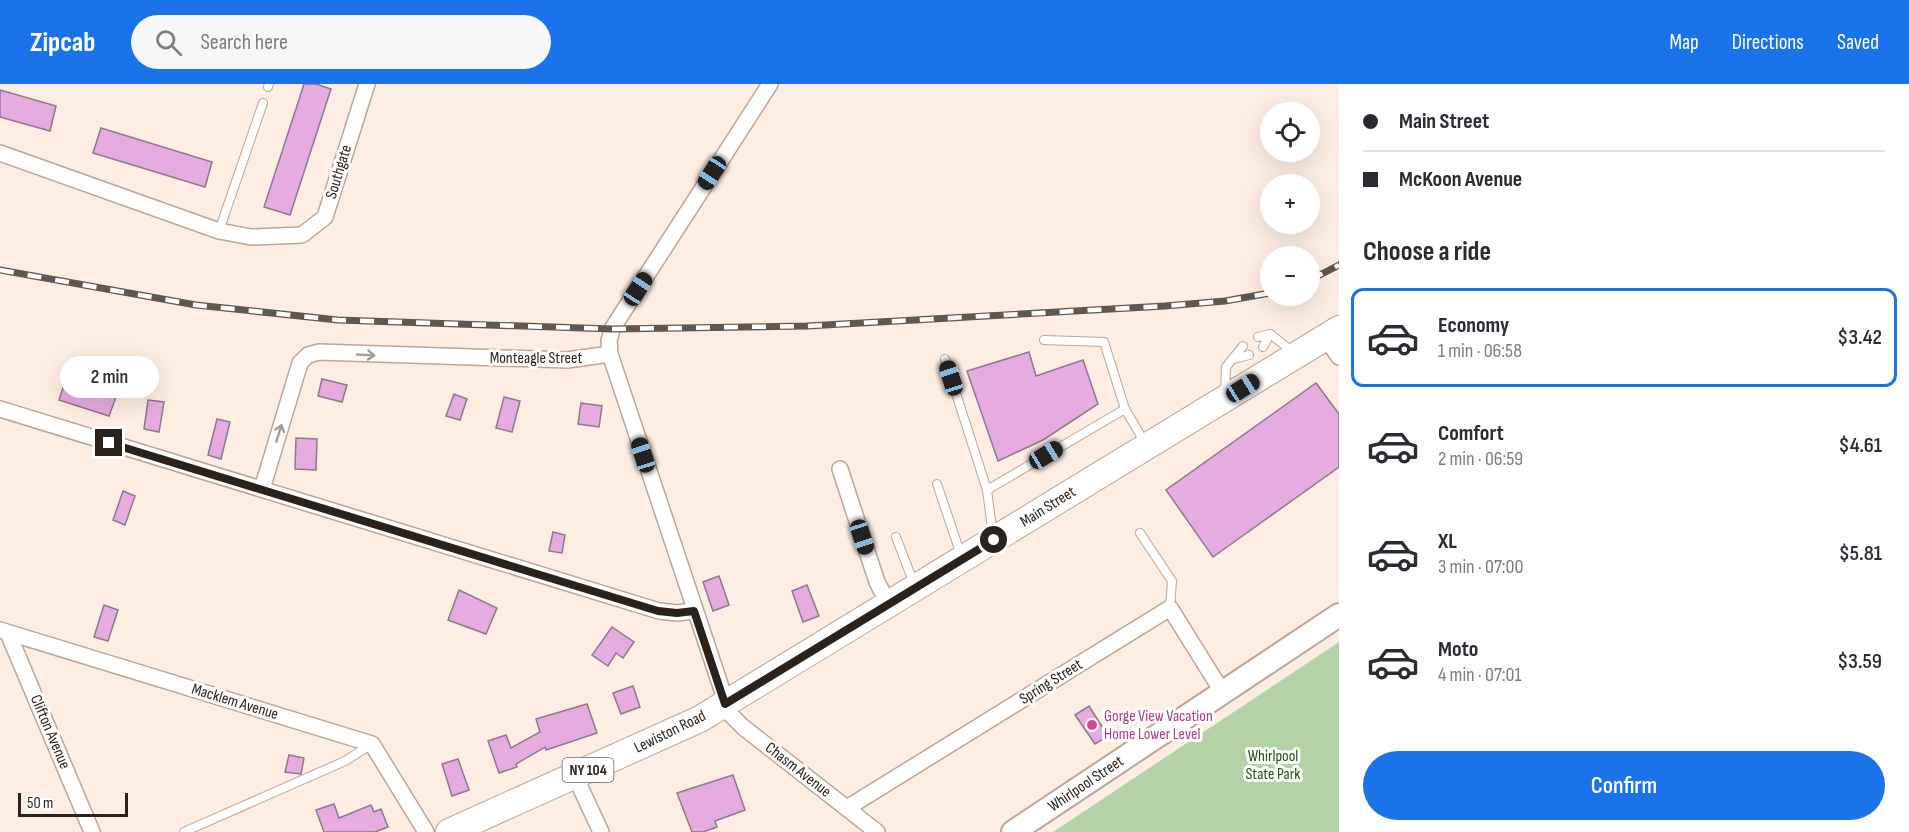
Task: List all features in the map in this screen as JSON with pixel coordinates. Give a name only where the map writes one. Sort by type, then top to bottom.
[{"type":"main road","name":"Main Street","points":[[725,704],[1296,355],[1334,341]]},
{"type":"main road","name":"Lewiston Road","points":[[449,832],[677,730],[725,704]]},
{"type":"street","name":"Southgate","points":[[0,153],[219,231],[250,237],[302,235],[326,217],[367,84]]},
{"type":"street","points":[[725,704],[610,354],[609,341],[612,329],[770,84]]},
{"type":"street","name":"Monteagle Street","points":[[261,489],[300,363],[308,355],[319,352],[567,360],[610,354]]},
{"type":"street","points":[[0,409],[658,611],[677,613],[694,611]]},
{"type":"street","points":[[840,469],[877,582],[889,605]]},
{"type":"street","points":[[1170,608],[1223,693]]},
{"type":"street","name":"Spring Street","points":[[847,808],[1170,608]]},
{"type":"street","name":"Whirlpool Street","points":[[1013,832],[1339,615]]},
{"type":"street","name":"Macklem Avenue","points":[[4,631],[372,744]]},
{"type":"street","name":"Clifton Avenue","points":[[4,631],[92,832]]},
{"type":"street","name":"Chasm Avenue","points":[[725,704],[735,721],[877,832]]},
{"type":"street","points":[[372,744],[426,832]]},
{"type":"street","points":[[575,776],[601,832]]},
{"type":"lane","points":[[219,231],[263,103]]},
{"type":"lane","points":[[1258,338],[1270,334]]},
{"type":"lane","points":[[1263,347],[1270,334]]},
{"type":"lane","points":[[1270,334],[1296,355]]},
{"type":"lane","points":[[1044,340],[1104,342],[1125,409],[1148,446]]},
{"type":"lane","points":[[1225,399],[1224,374],[1232,359],[1243,346]]},
{"type":"lane","points":[[1232,359],[1249,355]]},
{"type":"lane","points":[[945,359],[987,490],[994,540]]},
{"type":"lane","points":[[987,490],[1125,409]]},
{"type":"lane","points":[[937,484],[963,559]]},
{"type":"lane","points":[[1140,533],[1172,581],[1170,608]]},
{"type":"lane","points":[[896,537],[915,588]]},
{"type":"lane","points":[[184,832],[345,761],[372,744]]},
{"type":"green space","name":"Whirlpool State Park","points":[[1339,642],[1339,832],[1053,832]]},
{"type":"building","points":[[304,84],[316,84],[331,89],[290,215],[264,207]]},
{"type":"building","points":[[0,90],[56,106],[50,131],[0,117]]},
{"type":"building","points":[[101,128],[212,162],[205,187],[93,153]]},
{"type":"building","points":[[1029,352],[1036,376],[1083,360],[1098,404],[1043,440],[998,461],[967,371]]},
{"type":"building","points":[[69,369],[89,376],[90,372],[105,377],[103,382],[119,389],[109,416],[59,400]]},
{"type":"building","points":[[322,379],[347,385],[342,402],[318,396]]},
{"type":"building","points":[[1316,383],[1339,414],[1339,467],[1213,557],[1166,490]]},
{"type":"building","points":[[454,394],[467,399],[460,420],[446,416]]},
{"type":"building","points":[[504,397],[520,401],[512,432],[496,428]]},
{"type":"building","points":[[148,400],[164,402],[159,432],[144,429]]},
{"type":"building","points":[[581,403],[602,406],[599,427],[578,424]]},
{"type":"building","points":[[217,419],[230,422],[221,459],[208,455]]},
{"type":"building","points":[[296,438],[317,439],[316,470],[295,469]]},
{"type":"building","points":[[123,491],[135,496],[125,525],[113,520]]},
{"type":"building","points":[[553,532],[565,535],[562,553],[549,551]]},
{"type":"building","points":[[719,576],[729,605],[713,611],[703,582]]},
{"type":"building","points":[[807,585],[819,616],[803,622],[792,591]]},
{"type":"building","points":[[459,590],[497,608],[486,634],[448,620]]},
{"type":"building","points":[[104,605],[118,610],[108,641],[94,637]]},
{"type":"building","points":[[612,627],[634,642],[623,658],[616,653],[608,666],[592,655]]},
{"type":"building","points":[[633,686],[640,707],[621,714],[613,693]]},
{"type":"building","points":[[587,704],[597,733],[546,750],[545,747],[516,764],[517,767],[499,773],[488,741],[506,735],[511,748],[540,732],[536,719]]},
{"type":"building","name":"Gorge View Vacation Home Lower Level","points":[[1089,706],[1108,736],[1095,744],[1075,715]]},
{"type":"building","points":[[289,755],[304,758],[301,774],[285,772]]},
{"type":"building","points":[[458,759],[469,790],[452,796],[442,764]]},
{"type":"building","points":[[733,775],[745,810],[715,821],[717,827],[703,832],[692,832],[677,793]]},
{"type":"building","points":[[334,804],[339,818],[371,805],[374,812],[381,809],[388,827],[375,832],[324,832],[316,810]]},
{"type":"railway","points":[[1320,275],[1339,265]]},
{"type":"railway","points":[[0,270],[196,305],[338,320],[612,329],[807,326],[1165,306],[1225,301],[1260,295]]},
{"type":"place","name":"Gorge View Vacation Home Lower Level","points":[[1092,725]]},
{"type":"route","points":[[109,443],[658,611],[685,613],[694,611],[725,704],[994,540]]}]
